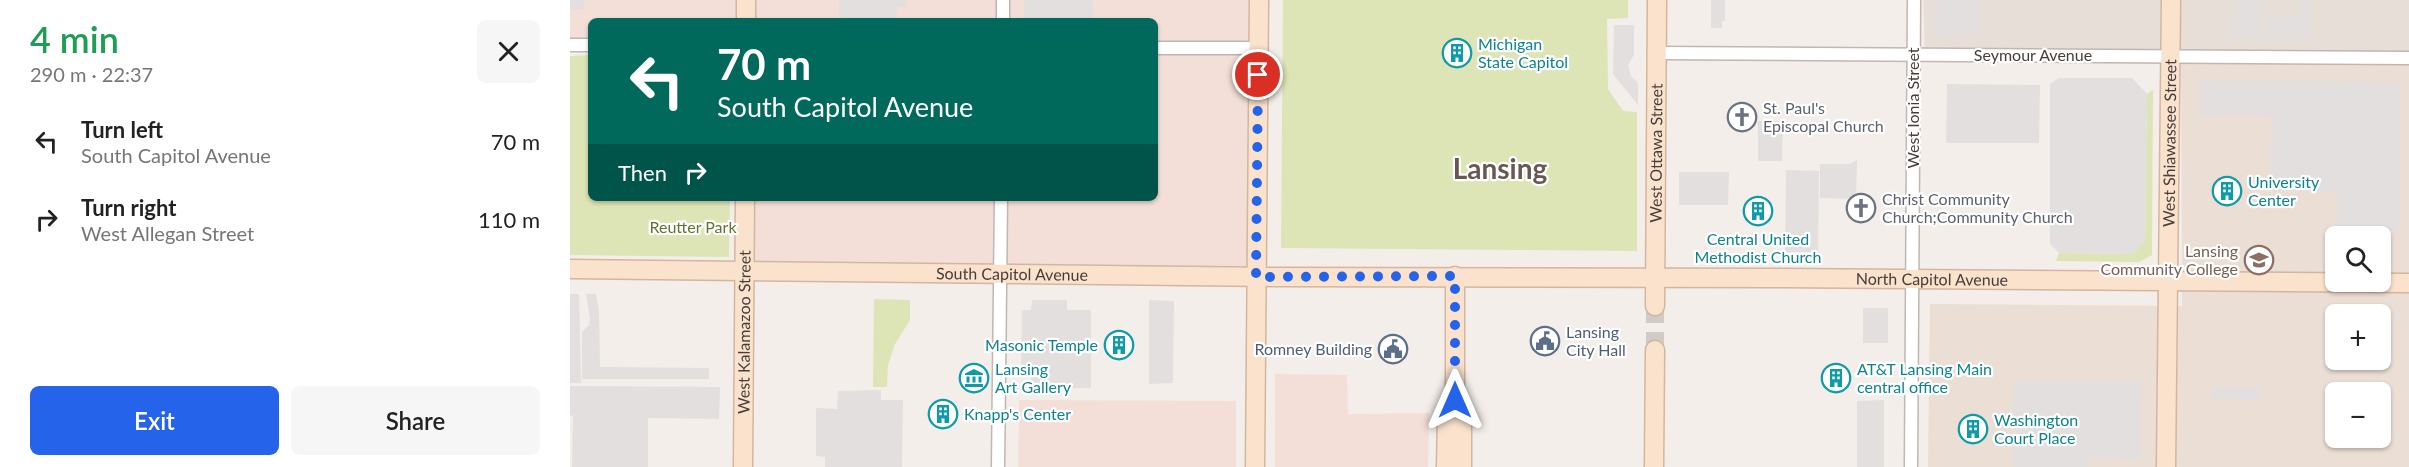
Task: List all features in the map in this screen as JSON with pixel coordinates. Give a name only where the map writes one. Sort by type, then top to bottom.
[{"type":"street","points":[[746,0],[746,18]]},
{"type":"street","points":[[1003,0],[1003,18]]},
{"type":"street","points":[[1255,467],[1259,0]]},
{"type":"street","name":"West Ottawa Street","points":[[1655,306],[1657,0]]},
{"type":"street","name":"West Ionia Street","points":[[1911,467],[1914,0]]},
{"type":"street","name":"West Shiawassee Street","points":[[2166,467],[2171,0]]},
{"type":"street","points":[[570,45],[588,45]]},
{"type":"street","points":[[1158,48],[1258,48]]},
{"type":"street","name":"Seymour Avenue","points":[[1657,53],[2409,58]]},
{"type":"street","name":"West Kalamazoo Street","points":[[743,467],[745,201]]},
{"type":"street","points":[[998,467],[1001,201]]},
{"type":"street","name":"South Capitol Avenue","points":[[570,269],[1256,277],[1455,276]]},
{"type":"street","points":[[1455,276],[1455,400],[1462,418],[1462,467]]},
{"type":"street","name":"North Capitol Avenue","points":[[1455,276],[2409,283]]},
{"type":"street","points":[[1654,467],[1655,350]]},
{"type":"street","points":[[1446,467],[1447,416],[1455,400]]},
{"type":"shaded area","points":[[570,0],[1258,0],[1256,277],[744,270],[745,201],[1158,201],[1158,18],[588,18],[588,45],[570,45]]},
{"type":"shaded area","points":[[570,0],[584,0],[584,10],[570,10]]},
{"type":"shaded area","points":[[839,0],[906,0],[906,7],[897,7],[896,18],[839,18]]},
{"type":"shaded area","points":[[1024,0],[1093,0],[1093,18],[1024,18]]},
{"type":"shaded area","points":[[1711,0],[1725,0],[1725,21],[1722,21],[1722,28],[1711,28]]},
{"type":"shaded area","points":[[1923,0],[2409,0],[2409,58],[1925,59]]},
{"type":"shaded area","points":[[1935,0],[1981,0],[1980,34],[1934,35]]},
{"type":"shaded area","points":[[2235,0],[2262,0],[2261,37],[2230,37],[2231,22],[2236,21]]},
{"type":"shaded area","points":[[2300,0],[2310,0],[2310,38],[2269,38],[2268,16],[2300,15]]},
{"type":"shaded area","points":[[1614,25],[1634,25],[1634,55],[1628,65],[1631,76],[1638,83],[1638,105],[1613,74]]},
{"type":"shaded area","name":"Lansing Community College","points":[[2181,59],[2409,64],[2409,467],[1928,467],[1930,304],[2182,306]]},
{"type":"shaded area","points":[[2059,78],[2132,78],[2147,94],[2145,241],[2133,254],[2059,253],[2050,244],[2050,84]]},
{"type":"shaded area","points":[[2201,80],[2401,82],[2399,233],[2391,233],[2391,226],[2335,226],[2335,192],[2270,191],[2271,116],[2201,116]]},
{"type":"shaded area","points":[[1947,84],[2040,85],[2039,143],[1946,143]]},
{"type":"shaded area","points":[[1758,121],[1783,121],[1782,161],[1758,161]]},
{"type":"shaded area","points":[[1857,160],[1856,199],[1820,198],[1820,164],[1850,164]]},
{"type":"shaded area","points":[[1786,170],[1819,171],[1818,252],[1785,252]]},
{"type":"shaded area","points":[[1679,172],[1729,172],[1728,205],[1679,205]]},
{"type":"shaded area","points":[[570,294],[579,294],[581,383],[570,383]]},
{"type":"shaded area","points":[[586,294],[596,294],[599,311],[600,367],[709,368],[709,379],[582,379],[582,332],[589,325],[590,318]]},
{"type":"shaded area","points":[[1032,300],[1067,300],[1067,310],[1091,310],[1091,388],[1031,388],[1031,376],[1021,375],[1022,310],[1031,310]]},
{"type":"shaded area","points":[[1149,300],[1174,301],[1173,383],[1149,384]]},
{"type":"shaded area","points":[[1863,308],[1888,308],[1888,343],[1863,343]]},
{"type":"shaded area","points":[[1275,374],[1347,375],[1348,414],[1429,413],[1428,467],[1275,467]]},
{"type":"shaded area","points":[[2013,382],[2142,382],[2141,459],[2090,457],[2089,467],[2013,467]]},
{"type":"shaded area","points":[[570,386],[720,387],[719,419],[648,418],[648,467],[572,467],[573,416],[570,415]]},
{"type":"shaded area","points":[[2213,387],[2259,388],[2259,401],[2212,400]]},
{"type":"shaded area","points":[[881,390],[881,400],[903,400],[902,467],[825,467],[825,457],[816,456],[816,408],[837,409],[838,391]]},
{"type":"shaded area","points":[[1019,400],[1236,401],[1236,467],[1018,467]]},
{"type":"shaded area","points":[[1884,400],[1884,467],[1857,467],[1857,401]]},
{"type":"green space","points":[[1283,0],[1628,0],[1628,18],[1607,19],[1608,89],[1623,111],[1637,112],[1637,251],[1281,248]]},
{"type":"green space","name":"Reutter Park","points":[[588,55],[588,201],[730,201],[729,257],[570,255],[570,56]]},
{"type":"green space","points":[[2153,90],[2152,255],[2139,262],[2056,261],[2059,253],[2133,254],[2145,241],[2147,94]]},
{"type":"green space","points":[[874,299],[910,300],[910,320],[895,344],[888,365],[887,387],[873,387]]},
{"type":"tunnel","points":[[1655,306],[1655,350]]},
{"type":"place","name":"Michigan State Capitol","points":[[1457,53]]},
{"type":"place","name":"St. Paul's Episcopal Church","points":[[1742,117]]},
{"type":"place","name":"University Center","points":[[2227,191]]},
{"type":"place","name":"Christ Community Church;Community Church","points":[[1861,208]]},
{"type":"place","name":"Central United Methodist Church","points":[[1758,211]]},
{"type":"place","name":"Lansing Community College","points":[[2259,260]]},
{"type":"place","name":"Lansing City Hall","points":[[1545,341]]},
{"type":"place","name":"Masonic Temple","points":[[1119,345]]},
{"type":"place","name":"Romney Building","points":[[1393,349]]},
{"type":"place","name":"Lansing Art Gallery","points":[[974,378]]},
{"type":"place","name":"AT&T Lansing Main central office","points":[[1836,378]]},
{"type":"place","name":"Knapp's Center","points":[[943,414]]},
{"type":"place","name":"Washington Court Place","points":[[1973,429]]},
{"type":"district","name":"Lansing","points":[[1500,169]]},
{"type":"route","points":[[1258,75],[1256,277],[1455,276],[1455,400]]}]
